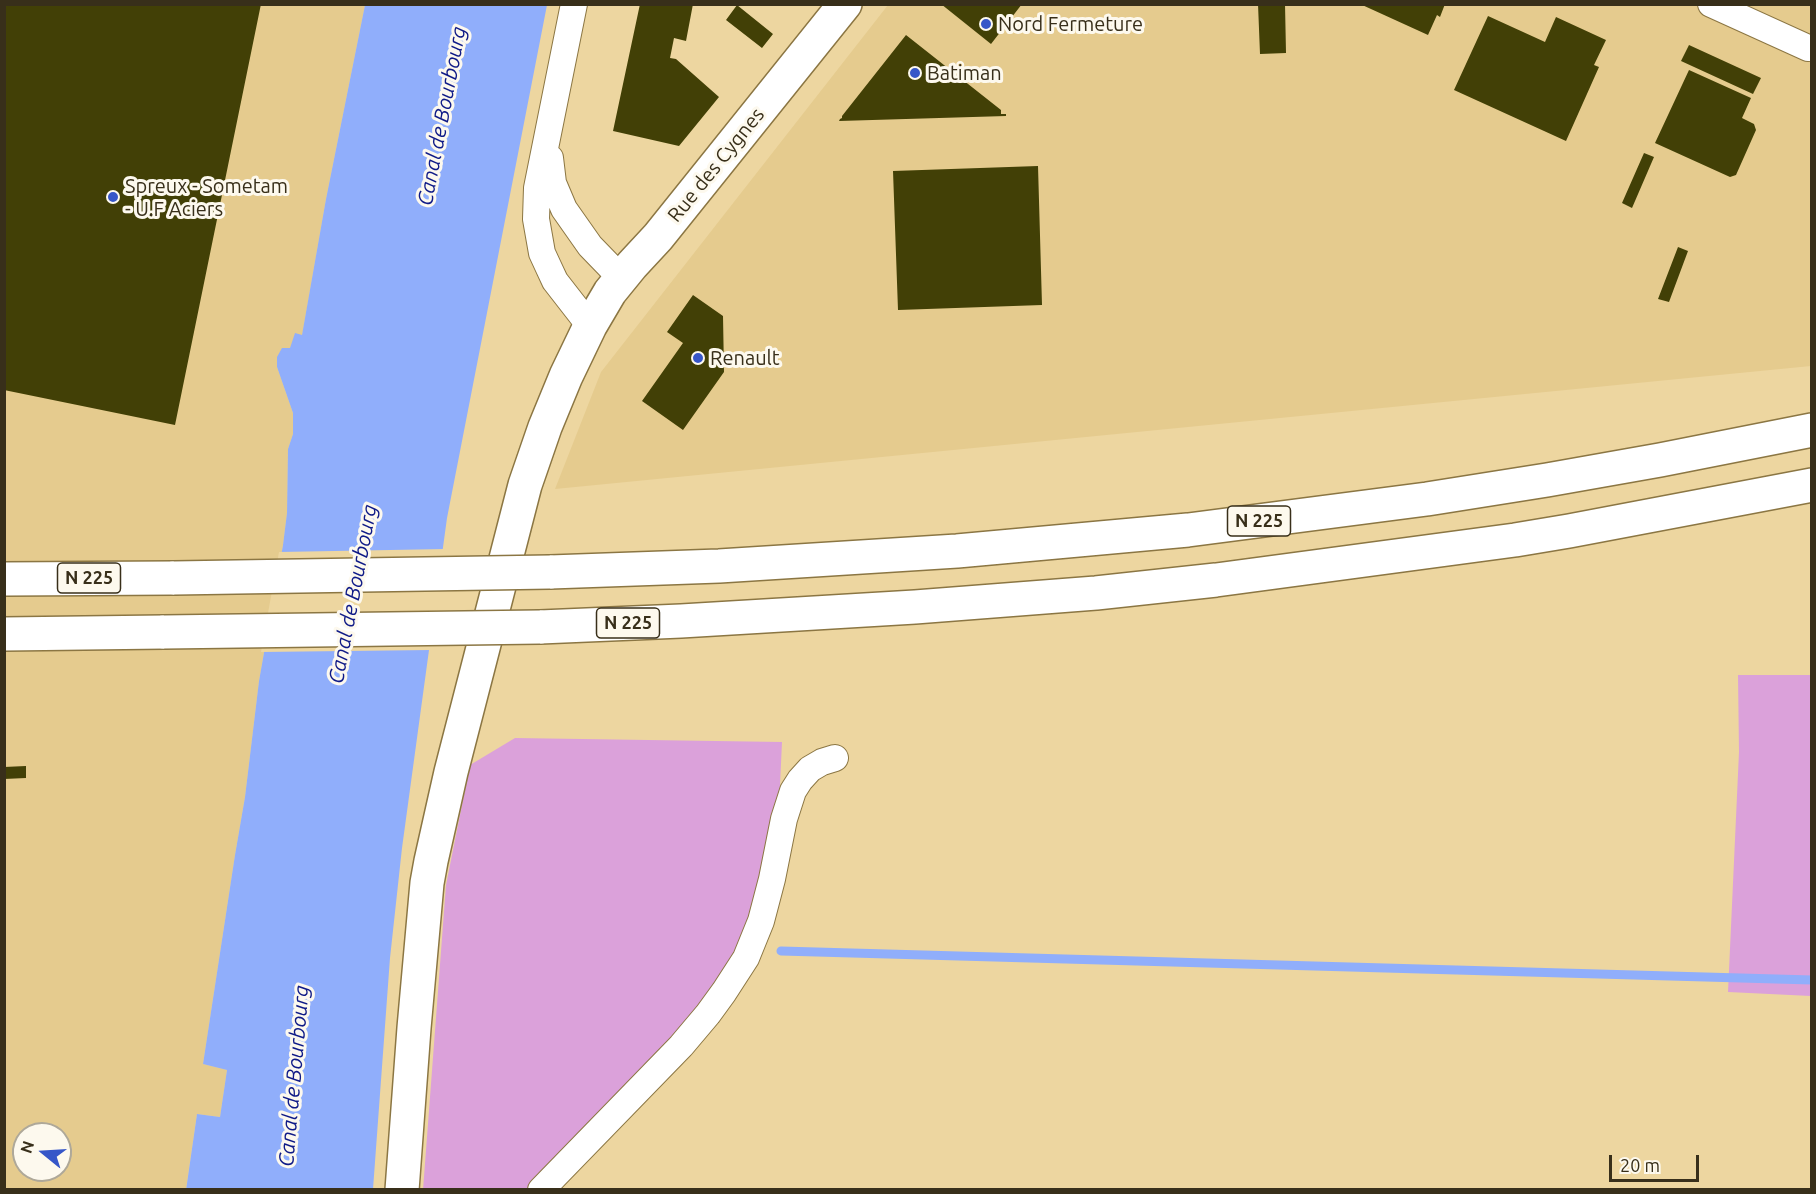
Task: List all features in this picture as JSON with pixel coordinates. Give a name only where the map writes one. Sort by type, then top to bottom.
[{"type":"main road","name":"Rue des Cygnes","points":[[402,1190],[427,884],[435,838],[525,485],[555,403],[590,326],[610,292],[658,237],[845,4]]},
{"type":"main road","name":"N 225","points":[[4,579],[549,573],[957,551],[1188,530],[1427,499],[1546,480],[1812,430]]},
{"type":"main road","name":"N 225","points":[[4,634],[540,627],[693,621],[1060,596],[1216,580],[1515,540],[1812,485]]},
{"type":"street","points":[[574,4],[537,188],[536,219],[542,253],[555,281],[590,326]]},
{"type":"street","points":[[1711,4],[1808,48]]},
{"type":"street","points":[[549,133],[550,169],[557,197],[579,232],[621,278]]},
{"type":"street","points":[[541,1190],[681,1046],[724,992],[746,958],[761,921],[784,819],[793,791],[810,769],[835,758]]},
{"type":"shaded area","points":[[5,5],[365,5],[326,199],[302,336],[290,348],[277,367],[293,413],[293,434],[288,449],[287,513],[259,681],[245,797],[203,1064],[227,1070],[220,1117],[197,1114],[186,1189],[5,1190]]},
{"type":"shaded area","points":[[888,5],[1811,5],[1811,366],[555,489],[601,372]]},
{"type":"shaded area","points":[[1738,675],[1811,675],[1811,996],[1728,992],[1739,752]]},
{"type":"shaded area","points":[[515,738],[782,742],[779,807],[765,875],[727,982],[532,1189],[423,1190],[446,885],[470,765]]},
{"type":"water","name":"Canal de Bourbourg","points":[[365,5],[547,5],[447,518],[402,848],[390,958],[373,1189],[186,1190],[197,1114],[220,1117],[227,1070],[203,1064],[245,797],[259,681],[287,513],[288,449],[293,434],[293,413],[277,367],[277,357],[282,348],[290,348],[295,333],[302,335],[326,199]]},
{"type":"pier","points":[[446,549],[431,650],[261,652],[279,552]]},
{"type":"building","name":"Spreux - Sometam - U.F Aciers","points":[[4,4],[261,4],[175,425],[4,390]]},
{"type":"building","points":[[640,4],[693,4],[686,41],[674,38],[670,58],[676,59],[719,97],[679,146],[613,131]]},
{"type":"building","name":"Nord Fermeture","points":[[941,4],[1022,4],[991,44]]},
{"type":"building","points":[[1258,4],[1285,4],[1286,53],[1260,54]]},
{"type":"building","points":[[1360,4],[1445,4],[1440,17],[1437,15],[1428,35]]},
{"type":"building","points":[[737,5],[773,34],[762,48],[726,20]]},
{"type":"building","points":[[1488,16],[1545,42],[1556,17],[1606,40],[1594,65],[1599,67],[1566,141],[1454,90]]},
{"type":"building","name":"Batiman","points":[[906,35],[1001,110],[1001,114],[1006,114],[1006,116],[839,121]]},
{"type":"building","points":[[1689,45],[1761,78],[1753,94],[1681,61]]},
{"type":"building","points":[[1689,70],[1751,98],[1742,118],[1754,124],[1756,130],[1736,175],[1730,177],[1655,143]]},
{"type":"building","points":[[1644,153],[1654,157],[1632,208],[1622,203]]},
{"type":"building","points":[[1038,166],[1042,305],[898,310],[893,171]]},
{"type":"building","points":[[1678,247],[1688,251],[1669,302],[1658,299]]},
{"type":"building","name":"Renault","points":[[693,295],[723,316],[724,372],[683,430],[642,401],[683,343],[667,332]]},
{"type":"building","points":[[26,766],[26,778],[4,779],[4,767]]},
{"type":"waterway","points":[[781,951],[1812,980]]},
{"type":"place","name":"Nord Fermeture","points":[[986,24]]},
{"type":"place","name":"Batiman","points":[[915,73]]},
{"type":"place","name":"Spreux - Sometam - U.F Aciers","points":[[113,197]]},
{"type":"place","name":"Renault","points":[[698,358]]}]
